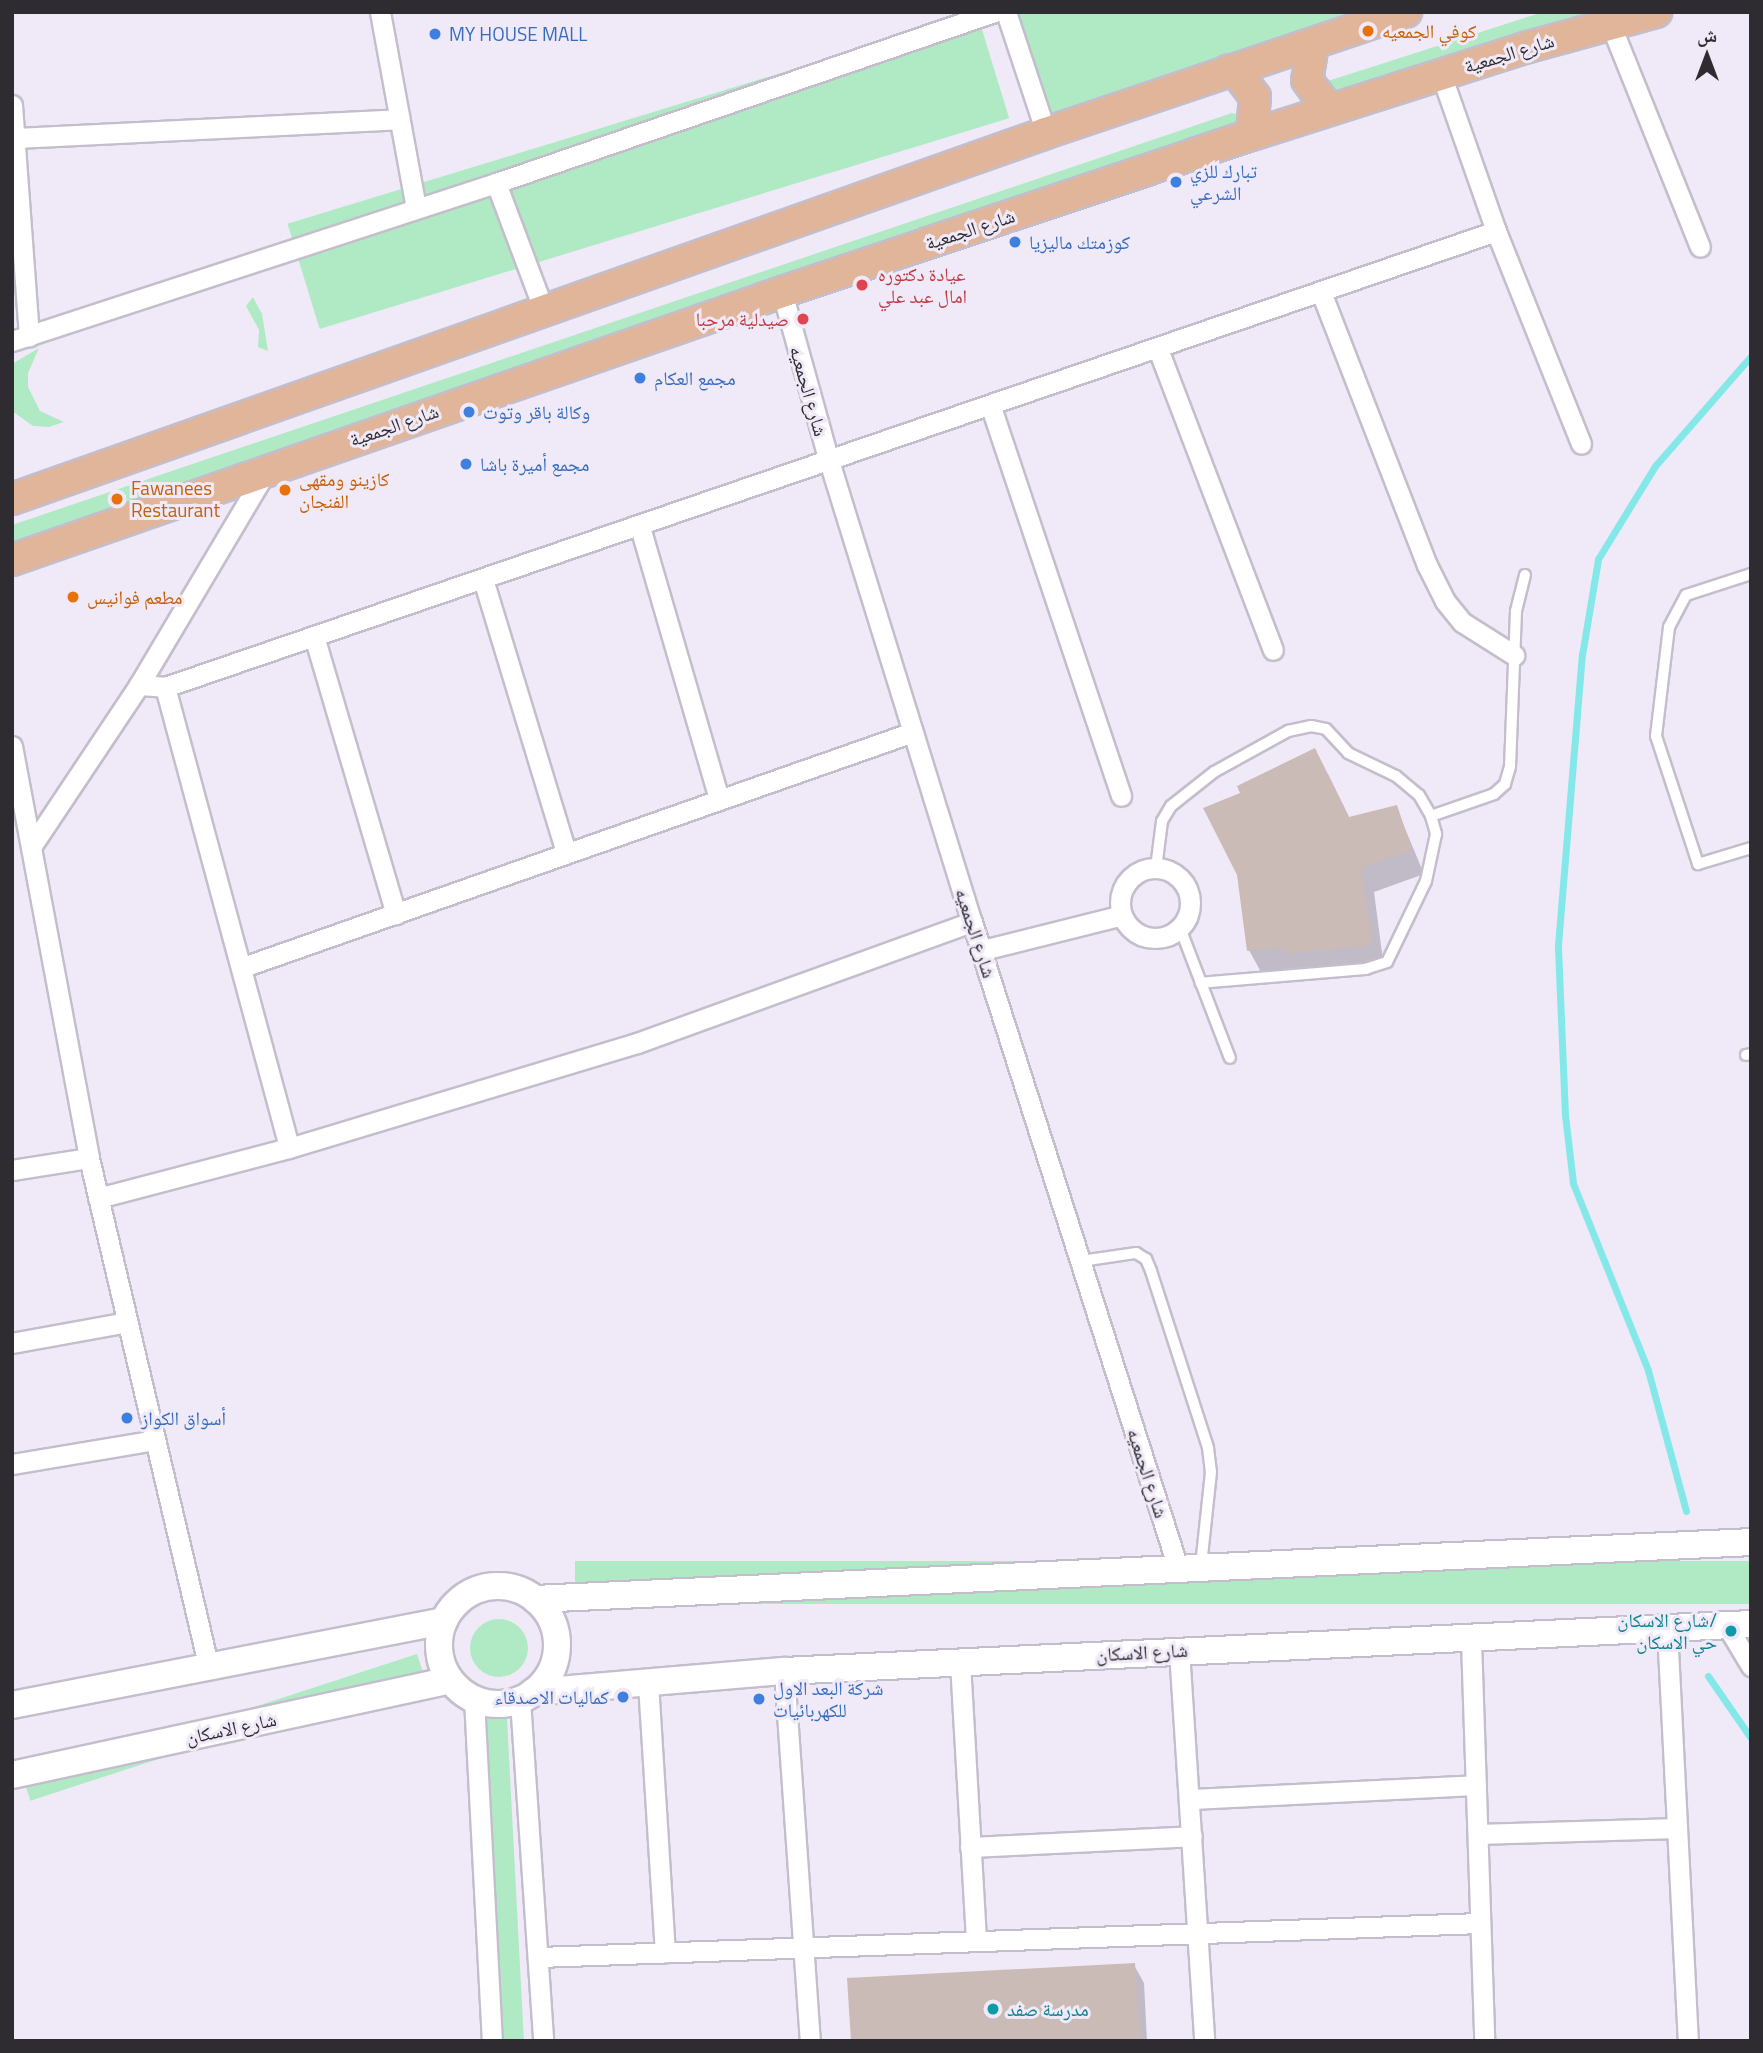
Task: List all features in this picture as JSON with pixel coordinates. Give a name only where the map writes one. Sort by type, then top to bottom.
[{"type":"main road","points":[[12,499],[1229,70],[1406,12]]},
{"type":"main road","name":"شارع الجمعية","points":[[12,560],[267,469],[782,292],[1252,135],[1441,74],[1610,23],[1656,12]]},
{"type":"main road","points":[[1313,44],[1305,67],[1307,80],[1329,110]]},
{"type":"main road","points":[[1229,70],[1255,97],[1252,135]]},
{"type":"main road","points":[[535,1599],[1190,1571],[1751,1542]]},
{"type":"main road","points":[[491,1587],[522,1591],[535,1599],[553,1623],[557,1654],[544,1682],[526,1696],[489,1703],[474,1699],[450,1680],[439,1652],[444,1622],[463,1598],[491,1587]]},
{"type":"main road","points":[[12,1705],[208,1664],[444,1622]]},
{"type":"main road","name":"شارع الاسكان","points":[[526,1696],[784,1671],[1739,1625]]},
{"type":"main road","name":"شارع الاسكان","points":[[12,1775],[450,1680]]},
{"type":"street","points":[[380,12],[416,208]]},
{"type":"street","points":[[12,105],[20,339],[496,183],[994,12]]},
{"type":"street","points":[[1006,12],[1046,134]]},
{"type":"street","points":[[1610,23],[1700,247]]},
{"type":"street","points":[[1441,74],[1496,231],[1581,444]]},
{"type":"street","points":[[15,138],[400,119]]},
{"type":"street","points":[[496,183],[544,311]]},
{"type":"street","points":[[139,685],[165,687],[991,407],[1496,231]]},
{"type":"street","name":"شارع الجمعيه","points":[[782,292],[829,461],[972,922],[1081,1261],[1190,1571]]},
{"type":"street","points":[[1321,292],[1427,565],[1445,601],[1462,622],[1514,655]]},
{"type":"street","points":[[1158,349],[1273,650]]},
{"type":"street","points":[[991,407],[1121,796]]},
{"type":"street","points":[[31,847],[139,685],[267,469]]},
{"type":"street","points":[[640,527],[719,799]]},
{"type":"street","points":[[483,579],[566,853]]},
{"type":"street","points":[[314,636],[396,914]]},
{"type":"street","points":[[165,687],[243,967],[289,1148]]},
{"type":"street","points":[[243,967],[914,732]]},
{"type":"street","points":[[13,754],[89,1158],[208,1664]]},
{"type":"street","points":[[1156,868],[1174,873],[1189,891],[1189,915],[1180,928],[1151,938],[1131,929],[1122,915],[1124,886],[1140,870],[1156,868]]},
{"type":"street","points":[[983,950],[1122,915]]},
{"type":"street","points":[[98,1198],[289,1148],[637,1043],[972,922]]},
{"type":"street","points":[[12,1170],[89,1158]]},
{"type":"street","points":[[12,1343],[127,1322]]},
{"type":"street","points":[[12,1464],[155,1440]]},
{"type":"street","points":[[1739,1625],[1751,1667]]},
{"type":"street","points":[[1667,1629],[1688,2041]]},
{"type":"street","points":[[1471,1640],[1480,1923],[1477,2040]]},
{"type":"street","points":[[1179,1650],[1191,1799],[1204,2041]]},
{"type":"street","points":[[960,1662],[976,1941]]},
{"type":"street","points":[[784,1671],[810,2041]]},
{"type":"street","points":[[648,1683],[665,1952]]},
{"type":"street","points":[[526,1696],[543,2041]]},
{"type":"street","points":[[474,1699],[492,2041]]},
{"type":"street","points":[[1191,1799],[1476,1786]]},
{"type":"street","points":[[1478,1834],[1677,1828]]},
{"type":"street","points":[[970,1847],[1192,1836]]},
{"type":"street","points":[[539,1957],[1480,1923]]},
{"type":"lane","points":[[1431,816],[1494,794],[1505,784],[1510,767],[1516,611],[1525,575]]},
{"type":"lane","points":[[1751,575],[1686,595],[1669,627],[1656,736],[1698,864],[1751,848]]},
{"type":"lane","points":[[1156,868],[1162,821],[1171,806],[1214,772],[1288,731],[1311,726],[1326,729],[1348,752],[1396,776],[1419,795],[1431,816],[1436,834],[1426,881],[1387,962],[1366,969],[1201,983]]},
{"type":"lane","points":[[1180,928],[1230,1058]]},
{"type":"lane","points":[[1081,1261],[1136,1252],[1146,1259],[1151,1271],[1208,1448],[1211,1472],[1190,1571]]},
{"type":"green space","points":[[1006,12],[1385,12],[1052,125]]},
{"type":"green space","points":[[1543,12],[1614,12],[1328,102],[1322,91],[1328,81]]},
{"type":"green space","points":[[977,13],[1009,118],[320,329],[288,224]]},
{"type":"green space","points":[[1232,113],[1242,116],[1242,130],[12,543],[12,525]]},
{"type":"green space","points":[[253,297],[262,314],[268,351],[258,347],[259,330],[246,306]]},
{"type":"green space","points":[[39,348],[28,373],[28,387],[40,411],[64,422],[49,427],[33,426],[12,411],[12,364]]},
{"type":"green space","points":[[575,1561],[1751,1561],[1751,1604],[575,1604]]},
{"type":"green space","points":[[499,1619],[510,1621],[523,1632],[528,1648],[526,1659],[515,1672],[499,1677],[488,1675],[475,1664],[470,1648],[472,1637],[483,1624]]},
{"type":"green space","points":[[417,1654],[423,1673],[30,1801],[24,1782]]},
{"type":"green space","points":[[507,1718],[524,2041],[504,2041],[487,1719]]},
{"type":"building","points":[[1315,748],[1349,817],[1397,805],[1412,850],[1361,868],[1372,945],[1285,954],[1285,947],[1247,951],[1237,875],[1203,808],[1240,793],[1237,786]]},
{"type":"building","name":"مدرسة صفد","points":[[1135,1963],[1140,2041],[851,2041],[847,1978]]},
{"type":"waterway","points":[[1686,1511],[1648,1370],[1573,1183],[1565,1115],[1558,945],[1582,655],[1598,559],[1655,466],[1751,356]]},
{"type":"waterway","points":[[1708,1676],[1751,1738]]},
{"type":"place","name":"كوفي الجمعيه","points":[[1368,31]]},
{"type":"place","name":"MY HOUSE MALL","points":[[435,34]]},
{"type":"place","name":"تبارك للزي الشرعي","points":[[1176,182]]},
{"type":"place","name":"كوزمتك ماليزيا","points":[[1015,242]]},
{"type":"place","name":"عيادة دكتوره امال عبد علي","points":[[862,285]]},
{"type":"place","name":"صيدلية مرحبا","points":[[803,319]]},
{"type":"place","name":"مجمع العكام","points":[[640,378]]},
{"type":"place","name":"وكالة باقر وتوت","points":[[469,412]]},
{"type":"place","name":"مجمع أميرة باشا","points":[[466,464]]},
{"type":"place","name":"كازينو ومقهى الفنجان","points":[[285,490]]},
{"type":"place","name":"Fawanees Restaurant","points":[[117,499]]},
{"type":"place","name":"مطعم فوانيس","points":[[73,597]]},
{"type":"place","name":"أسواق الكواز","points":[[127,1418]]},
{"type":"place","name":"شارع الاسكان/ حي الاسكان","points":[[1731,1631]]},
{"type":"place","name":"كماليات الاصدقاء","points":[[623,1697]]},
{"type":"place","name":"شركة البعد الاول للكهربائيات","points":[[759,1699]]},
{"type":"place","name":"مدرسة صفد","points":[[993,2009]]}]
